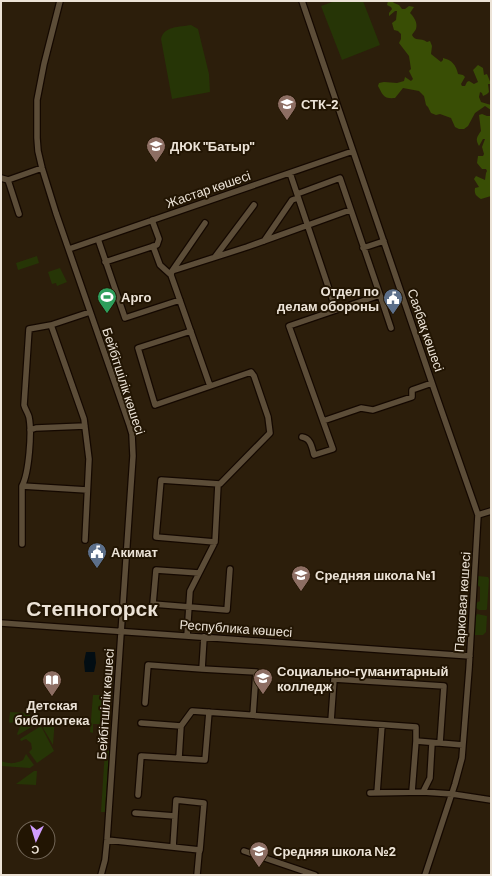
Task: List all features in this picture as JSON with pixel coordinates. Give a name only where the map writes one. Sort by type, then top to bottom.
[{"type":"street","name":"Бейбітшілік көшесі","points":[[60,1],[44,64],[37,100],[37,138],[42,168],[127,419],[133,443],[107,840],[106,853],[101,875]]},
{"type":"street","name":"Саябақ көшесі","points":[[302,1],[478,515]]},
{"type":"street","name":"Жастар көшесі","points":[[69,249],[353,151]]},
{"type":"street","points":[[1,178],[8,180],[42,168]]},
{"type":"street","points":[[290,173],[336,310]]},
{"type":"street","points":[[264,241],[292,200],[297,196],[340,178],[391,328]]},
{"type":"street","points":[[8,180],[19,214]]},
{"type":"street","points":[[214,257],[254,205]]},
{"type":"street","points":[[171,273],[350,210]]},
{"type":"street","points":[[105,262],[157,245],[159,239],[152,220]]},
{"type":"street","points":[[171,273],[205,223]]},
{"type":"street","points":[[98,239],[125,318],[180,300]]},
{"type":"street","points":[[363,248],[384,241]]},
{"type":"street","points":[[153,246],[160,265],[171,273],[210,386]]},
{"type":"street","points":[[302,437],[309,440],[314,455],[333,449],[289,326],[380,295]]},
{"type":"street","points":[[22,544],[22,486],[25,480],[27,467],[30,430],[28,416],[24,405],[29,329],[50,326],[90,312]]},
{"type":"street","points":[[50,326],[84,419],[89,459],[85,540]]},
{"type":"street","points":[[191,331],[138,348],[154,405],[251,372],[254,376],[268,417],[270,433],[220,484],[161,480],[156,538],[215,542]]},
{"type":"street","points":[[323,421],[362,408],[373,410],[412,398],[412,390],[432,383]]},
{"type":"street","points":[[30,430],[36,428],[85,426]]},
{"type":"street","points":[[187,636],[190,592],[215,542],[218,484]]},
{"type":"street","points":[[22,486],[87,490]]},
{"type":"street","points":[[478,515],[491,511]]},
{"type":"street","name":"Парковая көшесі","points":[[425,875],[460,768],[470,656],[478,515]]},
{"type":"street","points":[[199,573],[156,570],[153,604],[227,610],[230,569]]},
{"type":"street","name":"Республика көшесі","points":[[1,623],[470,656]]},
{"type":"street","points":[[202,668],[204,637]]},
{"type":"street","points":[[145,703],[148,665],[256,672],[253,715]]},
{"type":"street","points":[[331,721],[334,679],[444,686],[440,743]]},
{"type":"street","points":[[179,758],[181,726],[192,710],[416,728],[412,792]]},
{"type":"street","points":[[138,795],[141,756],[205,760],[209,712]]},
{"type":"street","points":[[141,724],[181,726]]},
{"type":"street","points":[[377,793],[382,725]]},
{"type":"street","points":[[416,741],[463,745]]},
{"type":"street","points":[[423,792],[430,778],[432,743]]},
{"type":"street","points":[[370,794],[423,792],[452,794],[491,800]]},
{"type":"street","points":[[173,847],[176,800],[204,803],[197,875]]},
{"type":"street","points":[[135,813],[175,816]]},
{"type":"street","points":[[107,840],[200,850]]},
{"type":"street","points":[[244,851],[315,875]]},
{"type":"green space","points":[[335,1],[363,1],[380,45],[342,60],[321,6]]},
{"type":"green space","points":[[388,1],[392,1],[399,5],[402,9],[409,6],[414,7],[410,13],[416,22],[416,29],[412,35],[413,37],[427,42],[430,41],[432,46],[431,54],[441,62],[443,58],[453,63],[458,74],[465,77],[461,84],[462,86],[465,86],[469,81],[474,84],[478,82],[473,70],[478,65],[483,68],[484,75],[487,74],[491,84],[488,84],[489,92],[483,96],[480,92],[479,97],[481,102],[491,105],[491,110],[485,106],[475,113],[468,126],[464,129],[459,129],[455,127],[451,118],[440,114],[436,115],[431,113],[426,105],[424,96],[419,91],[403,88],[395,98],[388,98],[384,96],[378,86],[379,83],[397,83],[404,81],[405,77],[411,81],[413,79],[409,71],[411,69],[409,56],[399,43],[401,34],[394,30],[392,23],[396,20],[397,11],[389,16],[392,9],[387,5]]},
{"type":"green space","points":[[191,25],[198,29],[209,74],[210,92],[172,99],[161,39],[165,32],[169,29]]},
{"type":"green space","points":[[482,114],[491,116],[491,196],[481,199],[475,193],[475,188],[479,187],[474,179],[476,176],[485,180],[487,171],[486,169],[482,169],[477,163],[478,156],[483,156],[484,154],[482,147],[485,139],[483,139],[479,146],[477,140],[481,131],[479,115]]},
{"type":"green space","points":[[37,256],[39,263],[18,270],[16,263]]},
{"type":"green space","points":[[60,268],[67,282],[57,286],[56,283],[52,284],[48,272]]},
{"type":"green space","points":[[478,576],[488,577],[489,579],[486,610],[479,610],[476,608],[476,603],[480,601],[480,587],[477,585]]},
{"type":"green space","points":[[477,614],[487,616],[486,632],[483,635],[474,635]]},
{"type":"green space","points":[[93,695],[104,695],[104,709],[101,709],[101,720],[103,721],[103,724],[93,724],[93,733],[90,732]]},
{"type":"green space","points":[[10,712],[29,713],[35,725],[18,735],[17,734],[20,727],[16,723],[9,722]]},
{"type":"green space","points":[[55,718],[53,745],[43,728],[44,725]]},
{"type":"green space","points":[[41,726],[54,751],[37,763],[29,752],[32,749],[31,743],[26,739],[21,741],[20,739]]},
{"type":"green space","points":[[105,750],[109,751],[105,812],[101,812]]},
{"type":"green space","points":[[26,754],[34,765],[30,768],[1,766],[1,761],[15,763],[23,760]]},
{"type":"green space","points":[[34,771],[37,771],[36,785],[16,784]]},
{"type":"shaded area","points":[[86,652],[95,652],[96,663],[94,672],[85,672],[84,662]]},
{"type":"place","name":"СТК-2","points":[[287,121]]},
{"type":"place","name":"ДЮК \"Батыр\"","points":[[156,163]]},
{"type":"place","name":"Арго","points":[[107,314]]},
{"type":"place","name":"Отдел по делам обороны","points":[[393,315]]},
{"type":"place","name":"Акимат","points":[[97,569]]},
{"type":"place","name":"Средняя школа №1","points":[[301,592]]},
{"type":"place","name":"Социально-гуманитарный колледж","points":[[263,695]]},
{"type":"place","name":"Детская библиотека","points":[[52,697]]},
{"type":"place","name":"Средняя школа №2","points":[[259,868]]},
{"type":"district","name":"Степногорск","points":[[92,609]]}]
